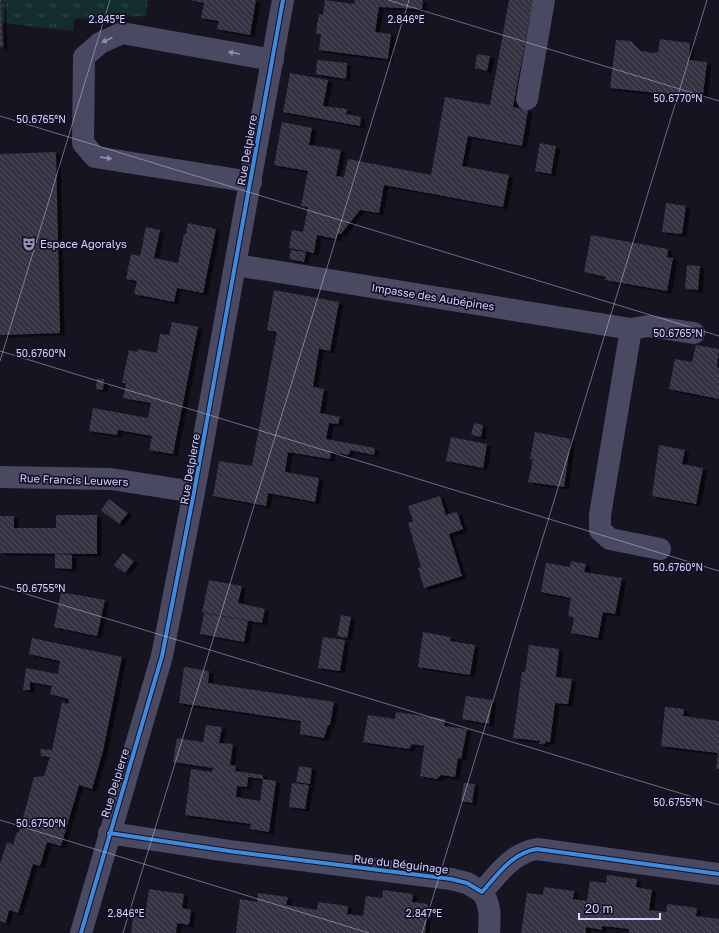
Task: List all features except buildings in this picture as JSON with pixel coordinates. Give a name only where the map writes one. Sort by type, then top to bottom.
[{"type":"street","name":"Rue Delpierre","points":[[81,933],[162,656],[236,265],[283,0]]},
{"type":"street","points":[[527,99],[544,0]]},
{"type":"street","points":[[251,182],[95,156],[83,143],[84,57],[100,43],[122,33],[272,60]]},
{"type":"street","name":"Impasse des Aubépines","points":[[236,265],[631,329],[648,326],[694,333]]},
{"type":"street","points":[[631,329],[600,515],[600,530],[610,539],[660,549]]},
{"type":"street","name":"Rue Francis Leuwers","points":[[0,477],[111,479],[194,492]]},
{"type":"street","name":"Rue du Béguinage","points":[[109,834],[229,851],[451,879],[467,883],[482,892]]},
{"type":"street","points":[[489,933],[490,909],[488,900],[482,892],[508,863],[519,854],[537,849],[719,874]]},
{"type":"green space","points":[[1,0],[148,0],[146,16],[74,19],[73,31],[2,23]]},
{"type":"cycle path","points":[[81,933],[162,656],[194,492],[283,0]]},
{"type":"cycle path","points":[[109,833],[229,851],[451,879],[467,883],[482,892],[506,865],[520,855],[537,849],[719,874]]},
{"type":"place","name":"Espace Agoralys","points":[[29,244]]}]
